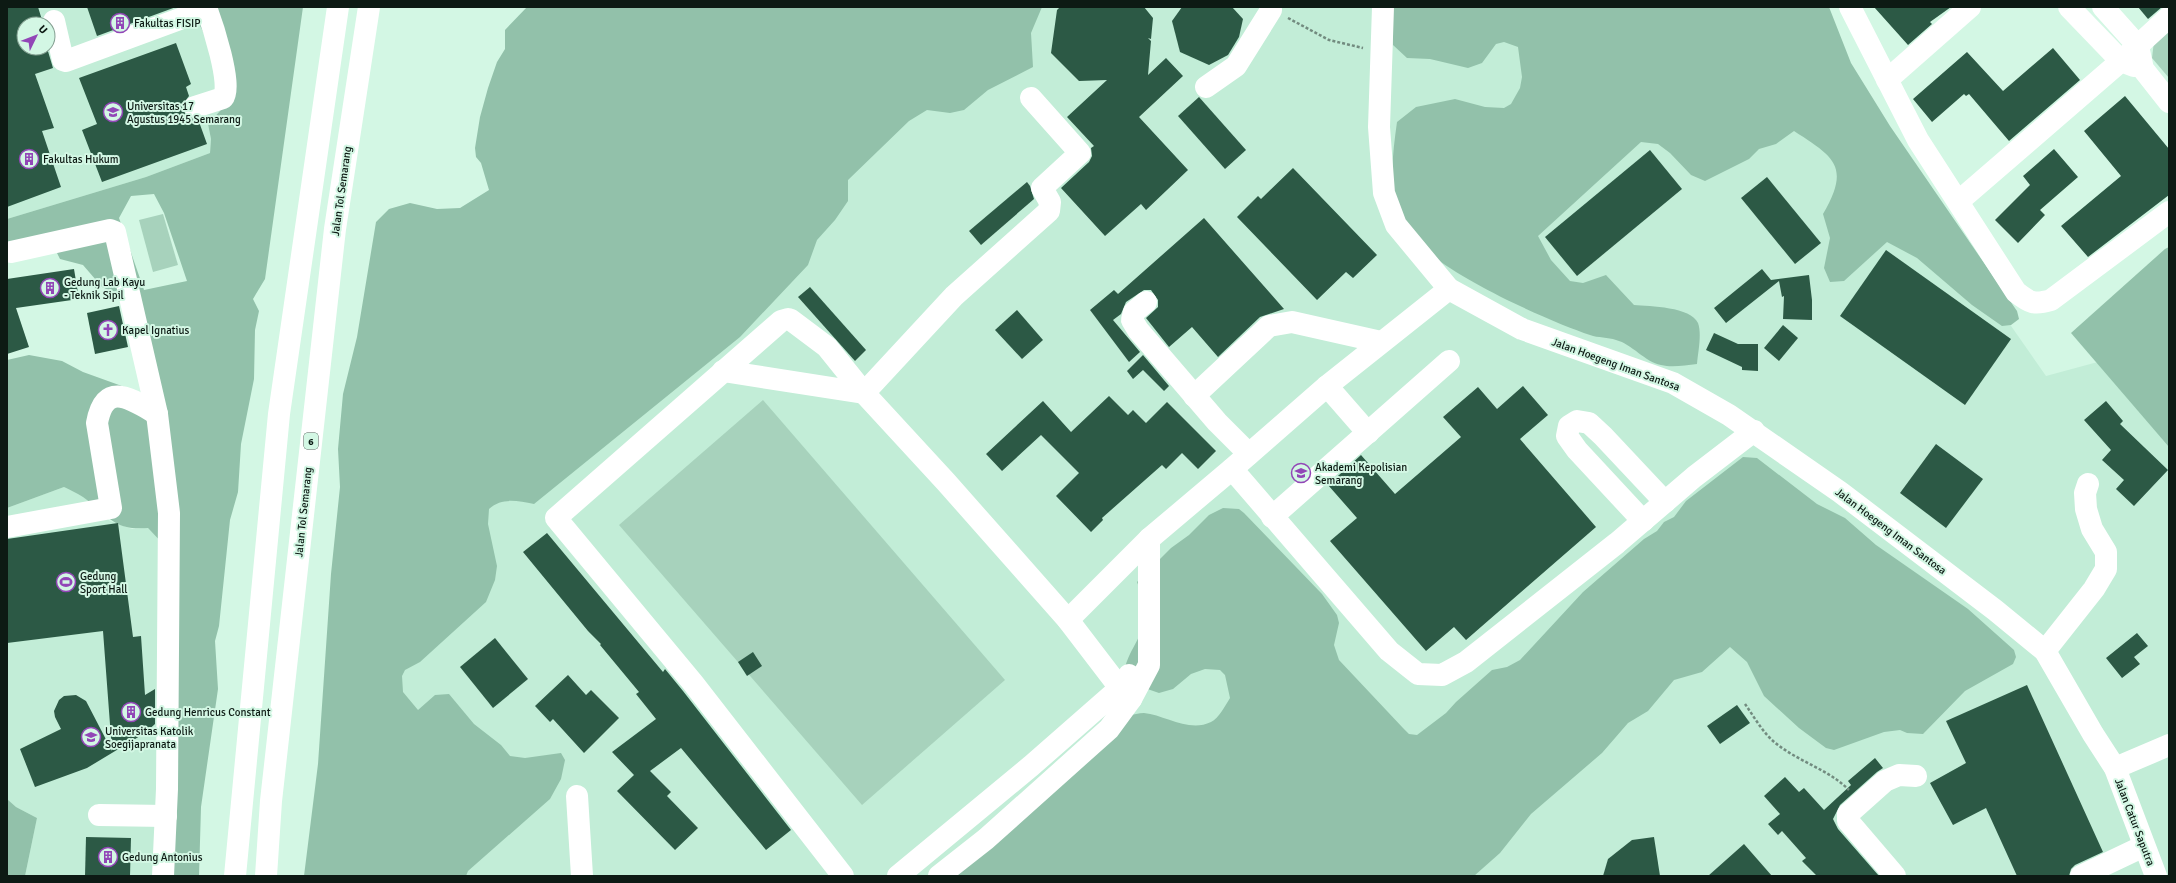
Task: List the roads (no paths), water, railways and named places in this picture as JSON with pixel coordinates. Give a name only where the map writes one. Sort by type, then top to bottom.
[{"type":"main road","points":[[235,876],[280,414],[338,7]]},
{"type":"main road","name":"Jalan Tol Semarang","points":[[266,876],[270,801],[335,229],[369,7]]},
{"type":"main road","name":"Jalan Hoegeng Iman Santosa","points":[[1382,7],[1378,127],[1384,193],[1396,225],[1450,289],[1522,329],[1673,383],[1754,431],[1840,492],[1995,610],[2045,651],[2115,768]]},
{"type":"main road","points":[[1850,7],[1918,140],[1959,201],[2016,292],[2026,300],[2036,304],[2050,300],[2169,212]]},
{"type":"main road","points":[[1887,80],[1970,7]]},
{"type":"main road","points":[[2069,7],[2121,61],[2143,69]]},
{"type":"main road","points":[[2103,7],[2138,46],[2143,69],[2169,102]]},
{"type":"main road","points":[[56,28],[64,60],[67,61],[207,8],[221,58],[226,90],[223,98],[196,107]]},
{"type":"main road","points":[[1206,87],[1236,66],[1270,8]]},
{"type":"main road","points":[[1959,201],[2121,61],[2169,17]]},
{"type":"main road","points":[[864,393],[954,296],[1049,211],[1050,202],[1042,188],[1080,153],[1031,98]]},
{"type":"main road","points":[[11,252],[110,230],[114,232],[157,414],[169,513],[166,816],[163,876]]},
{"type":"main road","points":[[1068,620],[1149,538],[1232,469],[1326,386],[1450,289]]},
{"type":"main road","points":[[1146,302],[1134,312],[1132,320],[1138,330],[1194,396],[1249,454]]},
{"type":"main road","points":[[843,876],[693,684],[556,518],[780,321],[788,319],[827,347],[864,393],[946,482],[1068,620],[1126,693]]},
{"type":"main road","points":[[1194,396],[1269,326],[1292,322],[1381,342]]},
{"type":"main road","points":[[1272,517],[1449,361]]},
{"type":"main road","points":[[724,371],[864,393]]},
{"type":"main road","points":[[1326,386],[1368,433]]},
{"type":"main road","points":[[7,527],[111,508],[97,423],[99,409],[105,401],[119,396],[132,400],[157,414]]},
{"type":"main road","points":[[1643,521],[1577,450],[1567,436],[1569,426],[1577,421],[1588,423],[1604,436],[1665,502]]},
{"type":"main road","points":[[1232,469],[1272,517],[1389,650],[1418,674],[1442,675],[1466,662],[1754,431]]},
{"type":"main road","points":[[2045,651],[2094,589],[2106,568],[2106,552],[2092,529],[2086,509],[2085,493],[2088,484]]},
{"type":"main road","points":[[939,876],[986,839],[1108,729],[1150,647],[1149,538]]},
{"type":"main road","points":[[898,876],[1031,766],[1126,693]]},
{"type":"main road","points":[[2115,768],[2169,745]]},
{"type":"main road","name":"Jalan Catur Saputra","points":[[2115,768],[2156,876]]},
{"type":"main road","points":[[1895,876],[1848,821],[1848,814],[1885,781],[1899,775],[1916,776]]},
{"type":"main road","points":[[577,796],[582,876]]},
{"type":"main road","points":[[99,815],[166,816]]},
{"type":"main road","points":[[2085,875],[2144,846]]},
{"type":"place","name":"Fakultas FISIP","points":[[120,23]]},
{"type":"place","name":"Universitas 17 Agustus 1945 Semarang","points":[[113,112]]},
{"type":"place","name":"Fakultas Hukum","points":[[29,159]]},
{"type":"place","name":"Gedung Lab Kayu - Teknik Sipil","points":[[50,288]]},
{"type":"place","name":"Kapel Ignatius","points":[[108,330]]},
{"type":"place","name":"Akademi Kepolisian Semarang","points":[[1301,473]]},
{"type":"place","name":"Gedung Sport Hall","points":[[66,582]]},
{"type":"place","name":"Gedung Henricus Constant","points":[[131,712]]},
{"type":"place","name":"Universitas Katolik Soegijapranata","points":[[91,737]]},
{"type":"place","name":"Gedung Antonius","points":[[108,857]]}]
